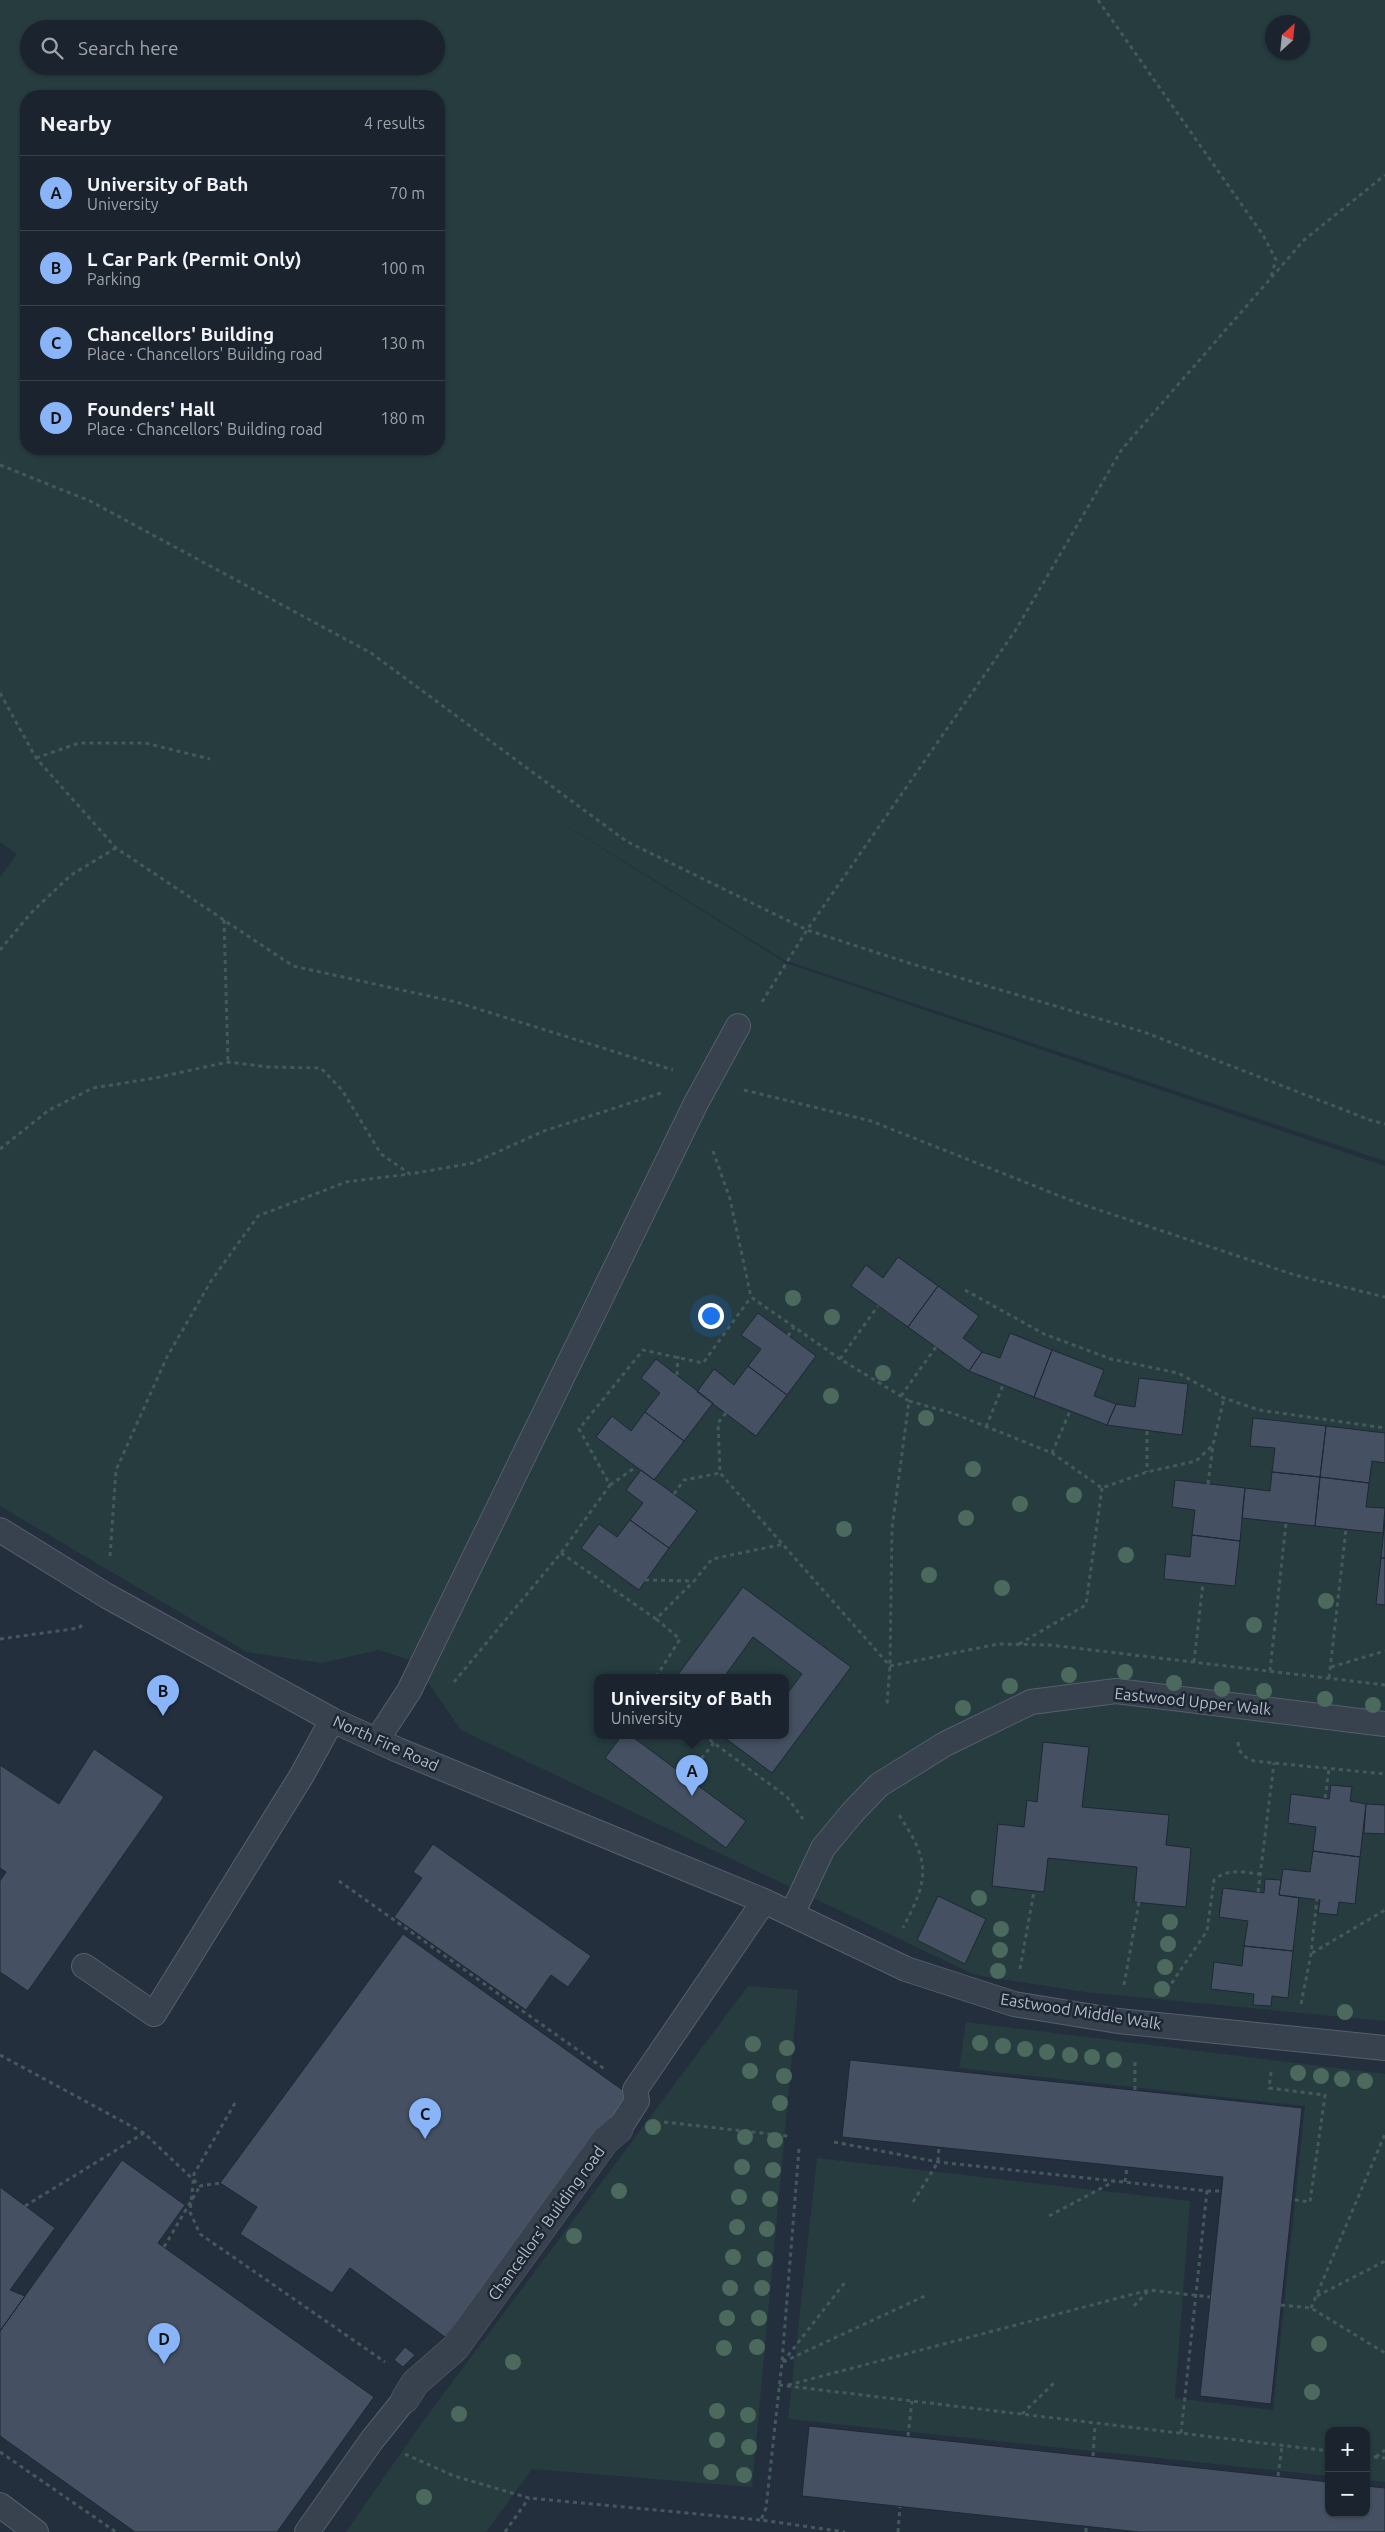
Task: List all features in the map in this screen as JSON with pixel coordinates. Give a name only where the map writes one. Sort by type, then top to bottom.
[{"type":"street","name":"Chancellors' Building road","points":[[410,2391],[455,2348],[605,2141],[623,2123]]},
{"type":"lane","points":[[377,1740],[409,1691],[696,1103],[738,1026]]},
{"type":"lane","name":"North Fire Road","points":[[0,1530],[107,1596],[332,1720],[416,1758],[792,1914]]},
{"type":"lane","name":"Eastwood Upper Walk","points":[[792,1914],[823,1848],[852,1812],[879,1786],[945,1744],[1031,1702],[1116,1691],[1385,1724]]},
{"type":"lane","points":[[84,1966],[154,2014],[302,1775],[332,1720]]},
{"type":"lane","name":"Chancellors' Building road","points":[[623,2123],[637,2101],[635,2090],[764,1902]]},
{"type":"lane","name":"Eastwood Middle Walk","points":[[792,1914],[901,1973],[1014,2004],[1118,2021],[1385,2048]]},
{"type":"lane","name":"Chancellors' Building road","points":[[306,2532],[410,2391]]},
{"type":"lane","points":[[0,2505],[36,2532]]},
{"type":"path","points":[[1098,0],[1263,235],[1276,260],[1270,279]]},
{"type":"path","points":[[738,1026],[762,1002],[807,930],[1015,631],[1122,449],[1304,240],[1385,175]]},
{"type":"path","points":[[0,465],[90,501],[371,653],[626,841],[807,930],[909,963],[1144,1032],[1370,1120],[1385,1124]]},
{"type":"path","points":[[0,693],[36,758],[116,848],[294,966],[456,1002],[708,1080],[871,1121],[1075,1202],[1295,1275],[1385,1297]]},
{"type":"path","points":[[36,758],[79,743],[145,743],[210,759]]},
{"type":"path","points":[[0,950],[30,913],[71,875],[116,848]]},
{"type":"path","points":[[224,920],[228,1062]]},
{"type":"path","points":[[0,1149],[49,1110],[93,1088],[156,1078],[228,1062],[268,1068],[321,1068],[342,1090],[381,1154],[410,1174]]},
{"type":"path","points":[[0,1639],[79,1628],[107,1596],[116,1470],[167,1357],[211,1281],[258,1216],[346,1182],[410,1174],[473,1163],[544,1131],[653,1095],[708,1080]]},
{"type":"path","points":[[696,1103],[730,1199],[751,1297],[840,1359],[908,1401],[955,1414],[1052,1453],[1102,1488]]},
{"type":"path","points":[[965,1290],[1044,1334],[1111,1360],[1178,1373],[1224,1398],[1259,1410],[1385,1428]]},
{"type":"path","points":[[610,1485],[580,1429],[643,1350],[678,1356],[703,1363],[751,1297]]},
{"type":"path","points":[[840,1359],[878,1306]]},
{"type":"path","points":[[788,1336],[794,1327]]},
{"type":"path","points":[[901,1396],[936,1347]]},
{"type":"path","points":[[677,1376],[678,1356]]},
{"type":"path","points":[[986,1427],[1003,1385]]},
{"type":"path","points":[[1208,1484],[1213,1445],[1224,1398]]},
{"type":"path","points":[[886,1704],[890,1666],[892,1528],[908,1401]]},
{"type":"path","points":[[1052,1453],[1070,1411]]},
{"type":"path","points":[[726,1413],[718,1423],[720,1473],[890,1666]]},
{"type":"path","points":[[1147,1431],[1147,1472]]},
{"type":"path","points":[[1102,1488],[1147,1472],[1196,1462],[1213,1445]]},
{"type":"path","points":[[448,1690],[561,1553],[610,1485],[636,1466]]},
{"type":"path","points":[[674,1494],[684,1480],[720,1473]]},
{"type":"path","points":[[1018,1644],[1086,1605],[1102,1488]]},
{"type":"path","points":[[1270,1671],[1286,1523]]},
{"type":"path","points":[[1329,1678],[1346,1529]]},
{"type":"path","points":[[656,1619],[694,1581],[712,1559],[784,1544]]},
{"type":"path","points":[[561,1553],[656,1619],[680,1639],[658,1674]]},
{"type":"path","points":[[646,1580],[694,1581]]},
{"type":"path","points":[[1194,1662],[1203,1583]]},
{"type":"path","points":[[1331,1667],[1385,1651]]},
{"type":"path","points":[[1234,1705],[1239,1751],[1245,1758],[1274,1763],[1385,1774]]},
{"type":"path","points":[[708,1739],[787,1797]]},
{"type":"path","points":[[686,1777],[714,1743]]},
{"type":"path","points":[[1258,1892],[1274,1763]]},
{"type":"path","points":[[1326,1798],[1330,1768]]},
{"type":"path","points":[[879,1786],[911,1834],[923,1859],[920,1895],[901,1973]]},
{"type":"path","points":[[1144,2023],[1207,1931],[1214,1880],[1222,1873],[1232,1871],[1260,1874]]},
{"type":"path","points":[[339,1881],[635,2090]]},
{"type":"path","points":[[1014,2004],[1034,1890]]},
{"type":"path","points":[[1289,2199],[1310,2202],[1324,2095],[1269,2088],[1311,1954],[1317,1900]]},
{"type":"path","points":[[1118,2021],[1139,1902]]},
{"type":"path","points":[[1311,1954],[1385,1910]]},
{"type":"path","points":[[0,2055],[144,2132],[200,2186]]},
{"type":"path","points":[[235,2103],[194,2174],[190,2212],[200,2234],[410,2391]]},
{"type":"path","points":[[623,2123],[788,2136]]},
{"type":"path","points":[[25,2206],[144,2132]]},
{"type":"path","points":[[1311,2308],[1385,2134]]},
{"type":"path","points":[[834,2142],[938,2162],[1221,2191]]},
{"type":"path","points":[[912,2202],[938,2162],[940,2147]]},
{"type":"path","points":[[761,2520],[766,2508],[782,2362],[799,2150]]},
{"type":"path","points":[[1125,2182],[1127,2167]]},
{"type":"path","points":[[1049,2216],[1116,2181]]},
{"type":"path","points":[[200,2186],[220,2183]]},
{"type":"path","points":[[164,2247],[200,2186]]},
{"type":"path","points":[[1181,2433],[1207,2191]]},
{"type":"path","points":[[1316,2296],[1385,2260]]},
{"type":"path","points":[[782,2362],[846,2281]]},
{"type":"path","points":[[1134,2306],[1149,2290]]},
{"type":"path","points":[[785,2386],[1149,2290],[1210,2297]]},
{"type":"path","points":[[782,2362],[927,2295]]},
{"type":"path","points":[[1281,2305],[1311,2308],[1385,2354]]},
{"type":"path","points":[[1022,2414],[1054,2383]]},
{"type":"path","points":[[779,2385],[1325,2451]]},
{"type":"path","points":[[908,2436],[912,2401]]},
{"type":"path","points":[[1093,2456],[1095,2424]]},
{"type":"path","points":[[372,2440],[454,2476],[528,2498],[761,2520],[845,2532]]},
{"type":"path","points":[[1278,2476],[1282,2446]]},
{"type":"path","points":[[1376,2457],[1385,2450]]},
{"type":"path","points":[[0,2452],[116,2532]]},
{"type":"path","points":[[1370,2456],[1385,2458]]},
{"type":"path","points":[[505,2532],[528,2498]]},
{"type":"path","points":[[898,2532],[900,2506]]},
{"type":"path","points":[[1086,2526],[1086,2532]]},
{"type":"green space","points":[[0,0],[1385,0],[1385,1161],[784,960],[515,794],[786,963],[1385,1166],[1385,2021],[1085,1992],[975,1975],[461,1730],[413,1661],[379,1650],[321,1663],[247,1652],[0,1506],[0,877],[17,854],[0,842]]},
{"type":"green space","points":[[748,1986],[798,1990],[752,2487],[532,2469],[486,2532],[346,2532],[421,2424]]},
{"type":"green space","points":[[966,2022],[1385,2074],[1385,2482],[1370,2480],[1370,2427],[1325,2427],[1325,2476],[788,2419],[817,2158],[1190,2201],[1175,2398],[1273,2410],[1305,2106],[959,2068]]},
{"type":"building","points":[[898,1257],[938,1286],[908,1327],[851,1286],[866,1265],[883,1278]]},
{"type":"building","points":[[938,1286],[979,1316],[963,1338],[982,1352],[969,1371],[908,1327]]},
{"type":"building","points":[[758,1313],[816,1356],[787,1395],[748,1366],[761,1349],[741,1335]]},
{"type":"building","points":[[1010,1333],[1052,1350],[1034,1397],[969,1371],[982,1352],[1000,1358]]},
{"type":"building","points":[[1052,1350],[1104,1370],[1094,1396],[1116,1404],[1107,1425],[1034,1397]]},
{"type":"building","points":[[656,1359],[713,1403],[684,1441],[645,1412],[660,1393],[641,1378]]},
{"type":"building","points":[[748,1366],[787,1395],[756,1436],[697,1392],[714,1369],[734,1385]]},
{"type":"building","points":[[1139,1378],[1188,1384],[1182,1435],[1107,1425],[1116,1404],[1135,1407]]},
{"type":"building","points":[[645,1412],[684,1441],[654,1480],[596,1437],[612,1416],[631,1431]]},
{"type":"building","points":[[1253,1418],[1326,1426],[1320,1477],[1272,1472],[1275,1448],[1250,1446]]},
{"type":"building","points":[[1326,1426],[1385,1433],[1385,1463],[1372,1461],[1369,1483],[1320,1477]]},
{"type":"building","points":[[641,1470],[697,1511],[669,1548],[630,1520],[643,1503],[626,1490]]},
{"type":"building","points":[[1272,1472],[1320,1477],[1315,1526],[1242,1518],[1245,1488],[1270,1491]]},
{"type":"building","points":[[1320,1477],[1369,1483],[1366,1507],[1385,1508],[1383,1533],[1315,1526]]},
{"type":"building","points":[[1175,1480],[1245,1488],[1240,1541],[1192,1535],[1195,1510],[1172,1507]]},
{"type":"building","points":[[630,1520],[669,1548],[639,1590],[581,1548],[599,1524],[617,1537]]},
{"type":"building","points":[[1385,1520],[1385,1558],[1381,1558]]},
{"type":"building","points":[[1192,1535],[1240,1541],[1235,1586],[1164,1579],[1166,1554],[1190,1557]]},
{"type":"building","points":[[1381,1558],[1385,1558],[1385,1605],[1376,1604]]},
{"type":"building","points":[[743,1587],[851,1667],[772,1773],[726,1739],[789,1739],[789,1691],[802,1674],[753,1637],[726,1674],[678,1674]]},
{"type":"building","points":[[619,1739],[635,1739],[746,1821],[726,1848],[605,1758]]},
{"type":"building","points":[[1043,1742],[1089,1747],[1082,1807],[1169,1815],[1166,1845],[1191,1848],[1186,1907],[1134,1902],[1137,1867],[1048,1858],[1044,1892],[992,1886],[998,1824],[1024,1827],[1027,1800],[1037,1802]]},
{"type":"building","points":[[94,1749],[164,1797],[28,1991],[0,1972],[0,1881],[6,1872],[0,1868],[0,1765],[59,1804]]},
{"type":"building","points":[[1331,1785],[1352,1787],[1350,1801],[1366,1804],[1360,1857],[1313,1851],[1316,1827],[1288,1823],[1291,1794],[1329,1799]]},
{"type":"building","points":[[1366,1804],[1385,1805],[1385,1834],[1364,1833]]},
{"type":"building","points":[[433,1844],[591,1956],[568,1987],[551,1975],[526,2010],[394,1917],[422,1878],[413,1872]]},
{"type":"building","points":[[1313,1851],[1360,1857],[1355,1904],[1339,1902],[1337,1915],[1318,1913],[1320,1900],[1279,1895],[1283,1869],[1310,1872]]},
{"type":"building","points":[[1265,1879],[1281,1880],[1279,1895],[1299,1898],[1293,1951],[1244,1946],[1248,1921],[1219,1917],[1223,1888],[1264,1893]]},
{"type":"building","points":[[938,1896],[986,1919],[965,1964],[917,1940]]},
{"type":"building","points":[[403,1934],[631,2096],[445,2337],[350,2268],[332,2293],[240,2234],[257,2207],[220,2183]]},
{"type":"building","points":[[1244,1946],[1293,1951],[1288,1998],[1272,1996],[1271,2006],[1253,2005],[1254,1994],[1211,1989],[1214,1962],[1242,1966]]},
{"type":"building","points":[[850,2060],[1302,2108],[1271,2404],[1200,2396],[1223,2177],[842,2137]]},
{"type":"building","points":[[122,2160],[185,2205],[158,2243],[374,2397],[277,2532],[135,2532],[0,2436],[0,2331]]},
{"type":"building","points":[[0,2187],[55,2228],[10,2290],[25,2296],[0,2331]]},
{"type":"building","points":[[405,2347],[415,2355],[403,2367],[394,2360]]},
{"type":"building","points":[[809,2426],[1325,2482],[1325,2517],[1370,2517],[1370,2486],[1385,2488],[1385,2532],[1139,2532],[802,2496]]},
{"type":"place","name":"L Car Park (Permit Only)","points":[[163,1716]]},
{"type":"place","name":"University of Bath","points":[[692,1796]]},
{"type":"place","name":"Chancellors' Building","points":[[425,2139]]},
{"type":"place","name":"Founders' Hall","points":[[164,2364]]}]
